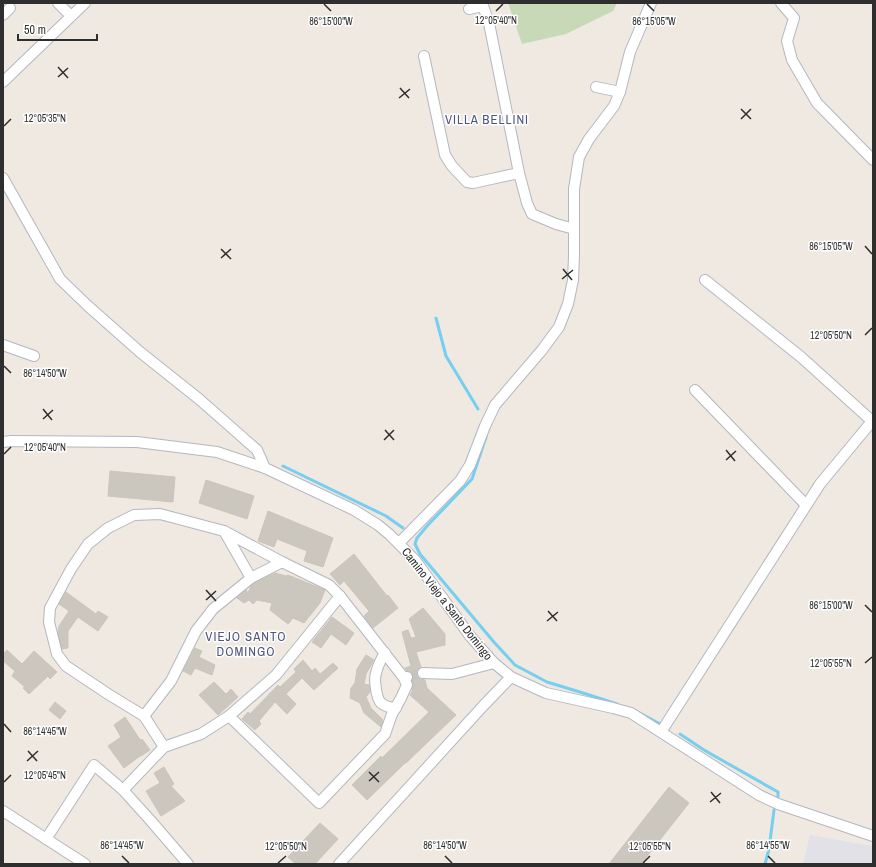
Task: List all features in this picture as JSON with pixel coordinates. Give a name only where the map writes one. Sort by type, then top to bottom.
[{"type":"street","points":[[58,3],[71,16]]},
{"type":"street","points":[[3,82],[85,3]]},
{"type":"street","points":[[399,543],[460,481],[470,465],[495,405],[542,350],[559,327],[568,304],[573,280],[574,189],[579,157],[589,139],[614,106],[620,92],[630,52],[650,3]]},
{"type":"street","points":[[781,3],[794,18],[787,41],[792,60],[817,103],[873,160]]},
{"type":"street","points":[[469,9],[483,6],[489,23],[519,173],[527,203],[532,214],[556,224],[574,229]]},
{"type":"street","points":[[424,56],[445,155],[452,166],[467,182],[473,183],[519,173]]},
{"type":"street","points":[[596,87],[620,92]]},
{"type":"street","points":[[3,178],[60,279],[140,352],[199,399],[257,450],[265,468]]},
{"type":"street","points":[[661,732],[820,484],[872,420],[801,357],[705,280]]},
{"type":"street","points":[[3,345],[34,356]]},
{"type":"street","points":[[695,390],[806,505]]},
{"type":"street","name":"Camino Viejo a Santo Domingo","points":[[3,442],[137,442],[217,452],[265,468],[354,510],[378,525],[399,543],[415,560],[470,636],[494,663],[511,677],[546,693],[613,708],[631,714],[772,801],[873,836]]},
{"type":"street","points":[[164,747],[144,716],[66,666],[57,654],[49,622],[50,608],[70,569],[88,544],[108,528],[134,515],[160,514],[224,531],[329,585],[340,596],[406,678],[407,686],[392,714],[385,734],[319,803],[229,716]]},
{"type":"street","points":[[224,531],[251,578]]},
{"type":"street","points":[[144,716],[171,681],[196,631],[213,609],[251,578],[282,562]]},
{"type":"street","points":[[123,790],[164,747],[201,734],[229,716],[276,675],[340,596]]},
{"type":"street","points":[[385,653],[375,674],[376,691],[381,702],[391,708],[396,708]]},
{"type":"street","points":[[423,673],[452,674],[494,663]]},
{"type":"street","points":[[339,864],[511,677]]},
{"type":"street","points":[[46,839],[94,765],[123,790],[188,864]]},
{"type":"street","points":[[3,811],[85,864]]},
{"type":"shaded area","points":[[810,835],[873,846],[873,864],[803,864]]},
{"type":"green space","points":[[508,3],[617,3],[613,11],[566,34],[522,44]]},
{"type":"building","points":[[110,471],[175,477],[173,502],[108,496]]},
{"type":"building","points":[[206,480],[254,496],[247,519],[199,503]]},
{"type":"building","points":[[268,511],[333,538],[323,567],[304,561],[307,551],[277,539],[274,547],[258,541]]},
{"type":"building","points":[[354,554],[398,608],[373,628],[364,616],[369,611],[344,581],[340,585],[330,574]]},
{"type":"building","points":[[275,573],[286,576],[288,575],[325,590],[320,603],[304,623],[293,618],[288,624],[270,610],[272,603],[257,600],[253,604],[249,600],[244,603],[237,598],[246,590],[248,593],[251,586],[255,583]]},
{"type":"building","points":[[66,592],[96,614],[98,611],[108,617],[98,631],[78,617],[68,631],[68,648],[62,649],[58,633],[59,626],[69,611],[59,604]]},
{"type":"building","points":[[423,608],[445,634],[445,645],[416,652],[421,667],[417,670],[417,676],[420,679],[425,680],[427,688],[456,715],[367,800],[352,785],[429,712],[410,695],[412,692],[413,675],[405,668],[411,666],[402,632],[408,630],[411,638],[416,637],[409,619]]},
{"type":"building","name":"VIEJO SANTO DOMINGO","points":[[332,617],[354,633],[346,645],[331,634],[321,648],[312,642]]},
{"type":"building","name":"VIEJO SANTO DOMINGO","points":[[195,648],[202,651],[199,657],[215,665],[212,675],[195,668],[191,675],[183,671]]},
{"type":"building","points":[[7,650],[22,664],[34,651],[57,672],[50,679],[48,676],[29,694],[23,688],[25,687],[12,676],[15,671],[3,661],[3,654]]},
{"type":"building","points":[[366,655],[374,660],[366,674],[364,684],[369,685],[370,692],[366,697],[371,708],[383,720],[381,727],[364,713],[360,703],[350,698],[351,688],[355,683],[357,669]]},
{"type":"building","points":[[303,660],[312,671],[315,668],[320,674],[333,663],[338,668],[314,690],[302,678],[286,694],[296,704],[287,714],[275,702],[259,721],[261,724],[255,730],[242,719],[248,712],[250,714],[278,685],[280,687],[296,672],[294,669]]},
{"type":"building","name":"VIEJO SANTO DOMINGO","points":[[214,682],[226,694],[231,689],[238,697],[218,715],[199,695]]},
{"type":"building","points":[[55,702],[66,711],[60,719],[49,710]]},
{"type":"building","points":[[125,717],[141,741],[142,739],[150,750],[124,768],[108,746],[121,737],[114,725]]},
{"type":"building","points":[[164,767],[174,784],[171,786],[185,801],[161,816],[146,791],[160,783],[154,773]]},
{"type":"building","points":[[669,787],[689,803],[641,864],[609,864]]},
{"type":"building","points":[[320,823],[338,839],[315,864],[296,864],[288,857]]},
{"type":"waterway","points":[[436,318],[446,356],[478,409]]},
{"type":"waterway","points":[[486,437],[472,479],[427,526],[417,538],[415,544],[420,554],[515,665],[547,682],[617,704]]},
{"type":"waterway","points":[[283,466],[386,516],[403,528]]},
{"type":"waterway","points":[[634,710],[662,725]]},
{"type":"waterway","points":[[680,734],[704,750],[778,792],[778,797]]},
{"type":"waterway","points":[[765,864],[769,849],[774,810]]},
{"type":"tunnel","points":[[407,677],[423,673]]},
{"type":"district","name":"VILLA BELLINI","points":[[487,119]]},
{"type":"district","name":"VIEJO SANTO DOMINGO","points":[[246,644]]}]
